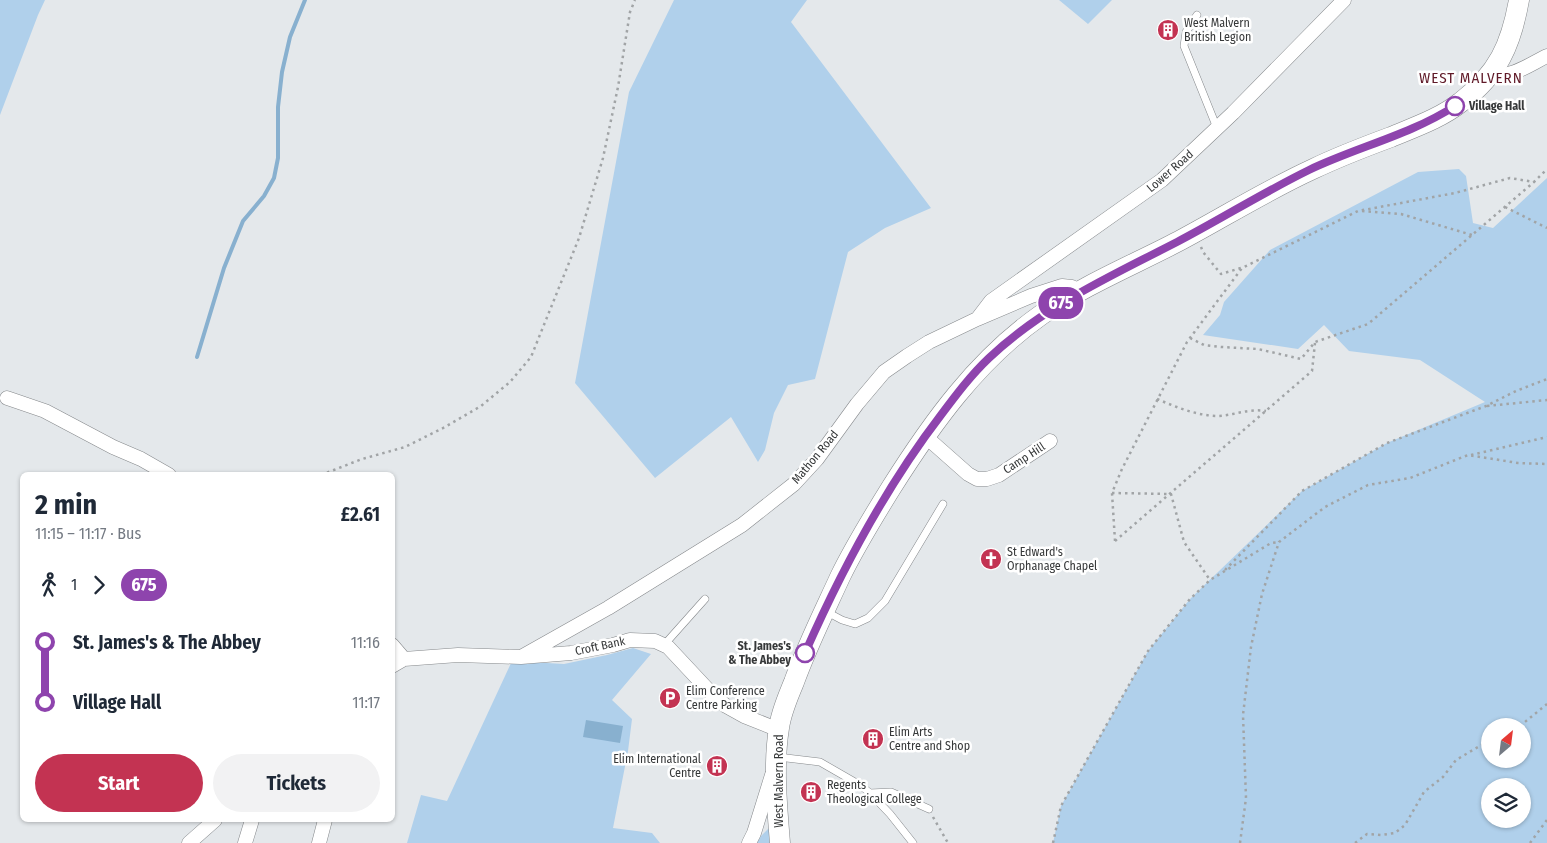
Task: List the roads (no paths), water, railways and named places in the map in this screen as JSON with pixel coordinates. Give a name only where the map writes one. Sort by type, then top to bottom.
[{"type":"main road","name":"West Malvern Road","points":[[780,843],[777,787],[779,730],[786,700],[804,655],[846,564],[868,525],[925,436],[966,383],[988,358],[1042,315],[1079,292],[1194,233],[1310,170],[1406,131],[1447,112],[1460,103],[1491,74],[1507,47],[1516,18],[1519,0]]},
{"type":"street","name":"Lower Road","points":[[977,319],[991,301],[1162,180],[1218,128],[1344,0]]},
{"type":"street","points":[[1491,74],[1500,76],[1509,74],[1547,56]]},
{"type":"street","name":"Mathon Road","points":[[520,657],[608,608],[742,525],[794,484],[817,459],[856,404],[884,372],[907,356],[930,342],[977,319],[1031,296],[1062,286],[1072,287],[1079,292]]},
{"type":"street","points":[[7,398],[45,411],[113,448],[141,459],[165,472]]},
{"type":"street","name":"Camp Hill","points":[[925,436],[968,474],[977,478],[987,479],[999,475],[1050,441]]},
{"type":"street","name":"Croft Bank","points":[[398,662],[458,655],[520,657],[571,653],[630,640],[655,641],[664,645]]},
{"type":"street","points":[[664,645],[726,706],[744,716],[779,730]]},
{"type":"street","points":[[749,843],[754,833],[777,756]]},
{"type":"street","points":[[189,843],[213,822]]},
{"type":"street","points":[[245,843],[251,822]]},
{"type":"street","points":[[319,843],[324,822]]},
{"type":"lane","points":[[1197,15],[1186,32],[1184,46],[1218,128]]},
{"type":"lane","points":[[824,611],[855,624],[868,618],[885,601],[943,504]]},
{"type":"lane","points":[[664,645],[705,599]]},
{"type":"lane","points":[[777,756],[820,762],[860,785],[890,814],[913,843]]},
{"type":"lane","points":[[870,793],[891,792],[929,809]]},
{"type":"waterway","points":[[197,357],[224,268],[243,221],[264,196],[274,178],[278,158],[278,107],[282,72],[290,37],[305,0]]},
{"type":"place","name":"West Malvern British Legion","points":[[1168,30]]},
{"type":"place","name":"Village Hall","points":[[1455,106]]},
{"type":"place","name":"St Edward's Orphanage Chapel","points":[[991,559]]},
{"type":"place","name":"St. James's & The Abbey","points":[[805,653]]},
{"type":"place","name":"Elim Conference Centre Parking","points":[[670,698]]},
{"type":"place","name":"Elim Arts Centre and Shop","points":[[873,739]]},
{"type":"place","name":"Elim International Centre","points":[[717,766]]},
{"type":"place","name":"Regents Theological College","points":[[811,792]]},
{"type":"district","name":"WEST MALVERN","points":[[1471,78]]}]
